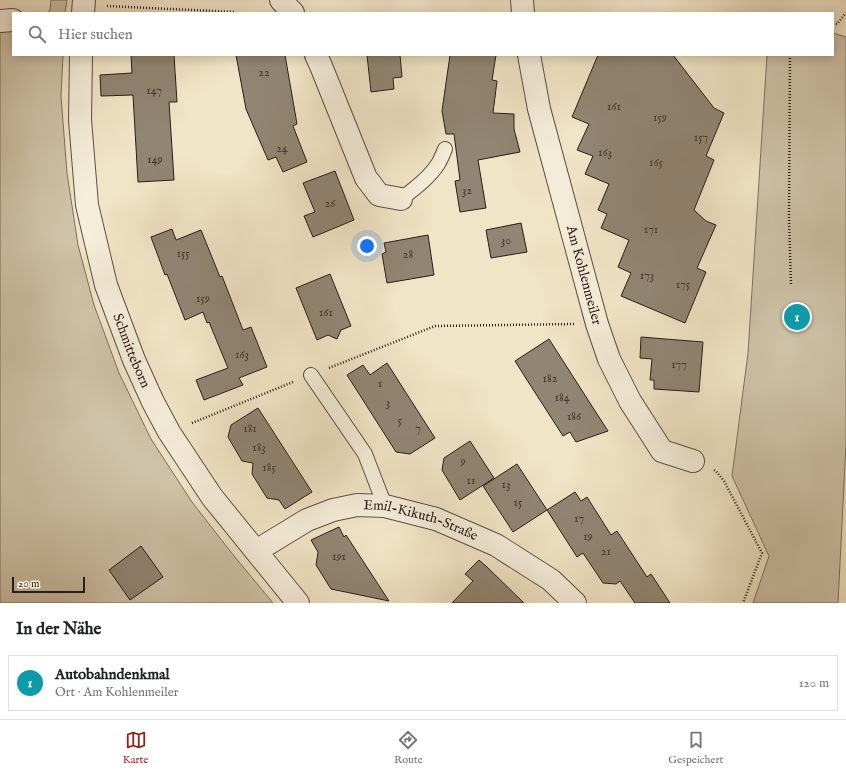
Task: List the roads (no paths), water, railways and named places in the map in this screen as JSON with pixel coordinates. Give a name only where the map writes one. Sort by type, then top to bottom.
[{"type":"street","points":[[281,0],[292,12]]},
{"type":"street","points":[[522,0],[523,12]]},
{"type":"street","points":[[0,21],[12,20]]},
{"type":"street","name":"Schmitteborn","points":[[81,56],[80,120],[87,205],[106,285],[134,360],[153,402],[169,432],[212,496],[298,603]]},
{"type":"street","points":[[316,56],[366,178],[378,194],[401,199]]},
{"type":"street","name":"Am Kohlenmeiler","points":[[529,56],[539,110],[597,324],[609,359],[630,402],[662,451],[693,461]]},
{"type":"street","name":"Emil-Kikuth-Straße","points":[[256,551],[307,520],[333,510],[357,505],[385,506],[436,519],[496,544],[551,580],[575,603]]},
{"type":"lane","points":[[401,199],[413,190],[439,163],[445,149]]},
{"type":"lane","points":[[311,375],[366,454],[385,506]]},
{"type":"place","name":"Autobahndenkmal","points":[[797,317]]}]
